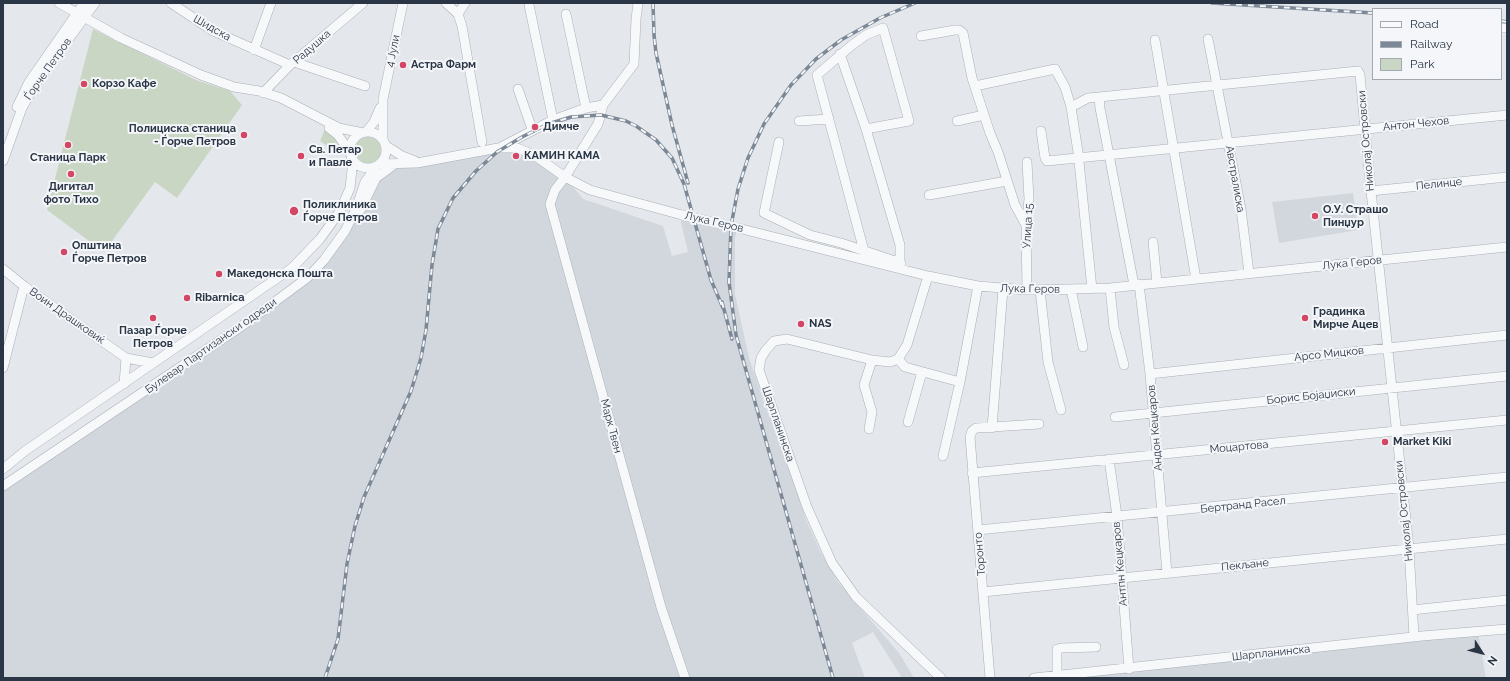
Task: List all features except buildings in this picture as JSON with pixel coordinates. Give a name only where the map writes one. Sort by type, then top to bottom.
[{"type":"street","points":[[59,3],[80,16],[201,75],[234,87],[281,98],[317,118],[346,131],[375,134],[384,142],[385,155],[378,165],[364,167],[352,157],[338,135],[317,118]]},
{"type":"street","name":"Ѓорче Петров","points":[[3,161],[25,102],[80,16],[84,3]]},
{"type":"street","name":"Ѓорче Петров","points":[[3,141],[29,82],[80,16],[95,3]]},
{"type":"street","name":"Шидска","points":[[171,3],[201,24],[254,50],[292,64],[364,86]]},
{"type":"street","points":[[254,50],[271,3]]},
{"type":"street","name":"Радушка","points":[[263,93],[292,64],[363,3]]},
{"type":"street","name":"4 Јули","points":[[364,133],[376,119],[383,99],[403,3]]},
{"type":"street","points":[[446,3],[458,14],[462,26],[482,142]]},
{"type":"street","points":[[458,14],[465,3]]},
{"type":"street","points":[[566,177],[598,124],[603,105],[634,64],[638,3]]},
{"type":"street","points":[[529,4],[553,120]]},
{"type":"street","points":[[566,14],[586,108]]},
{"type":"street","points":[[864,251],[830,119],[817,75],[840,54],[866,35],[883,28],[908,121],[866,129]]},
{"type":"street","points":[[920,36],[951,30],[961,31],[984,115],[1016,206],[1026,225]]},
{"type":"street","name":"Австралиска","points":[[1208,39],[1229,143],[1249,273]]},
{"type":"street","points":[[1155,40],[1196,279]]},
{"type":"street","points":[[779,142],[764,213],[810,235],[864,251],[901,266],[900,245],[866,129],[840,54]]},
{"type":"street","points":[[975,86],[1055,69],[1064,87],[1071,107],[1079,159],[1092,288]]},
{"type":"street","name":"Николај Островски","points":[[1218,85],[1356,70],[1360,75],[1409,548],[1414,637]]},
{"type":"street","points":[[1071,107],[1088,98],[1163,89],[1218,85]]},
{"type":"street","points":[[518,89],[532,129]]},
{"type":"street","name":"Андон Кецкаров","points":[[1099,97],[1118,208],[1136,285],[1150,374],[1167,573]]},
{"type":"street","name":"4 Јули","points":[[383,99],[384,142]]},
{"type":"street","points":[[498,148],[532,129],[553,120],[586,108],[603,105]]},
{"type":"street","points":[[957,121],[984,115]]},
{"type":"street","name":"Антон Чехов","points":[[1041,131],[1045,158],[1047,161],[1507,115]]},
{"type":"street","points":[[799,121],[830,119]]},
{"type":"street","points":[[352,157],[352,142],[355,138],[364,133]]},
{"type":"street","name":"Лука Геров","points":[[384,142],[409,159],[426,161]]},
{"type":"street","name":"Лука Геров","points":[[378,165],[426,161],[498,148],[516,148],[534,155],[566,177],[590,190],[682,215],[901,266],[928,276],[978,286],[1003,289],[1040,290],[1110,288],[1507,247]]},
{"type":"street","name":"Булевар Партизански одреди","points":[[3,469],[274,281],[308,252],[335,219],[348,195],[353,174],[352,157]]},
{"type":"street","name":"Улица 15","points":[[1027,162],[1029,199],[1026,225],[1027,290]]},
{"type":"street","points":[[351,220],[362,208],[376,178],[395,164]]},
{"type":"street","name":"Булевар Партизански одреди","points":[[3,486],[96,425],[295,288],[324,260],[351,220],[365,182],[378,165]]},
{"type":"street","name":"Марк Твен","points":[[566,177],[555,190],[550,204],[661,607],[685,678]]},
{"type":"street","name":"Пелинце","points":[[1371,191],[1507,177]]},
{"type":"street","points":[[929,195],[1007,181]]},
{"type":"street","points":[[1152,242],[1157,283]]},
{"type":"street","name":"Воин Драшковиќ","points":[[4,272],[126,358],[153,364]]},
{"type":"street","points":[[928,276],[907,345],[898,359],[905,367],[960,382]]},
{"type":"street","points":[[3,368],[7,339],[24,286]]},
{"type":"street","points":[[943,456],[960,382],[978,286]]},
{"type":"street","points":[[1110,288],[1114,327],[1124,365]]},
{"type":"street","points":[[1003,289],[992,428],[1039,424]]},
{"type":"street","points":[[1071,289],[1082,347]]},
{"type":"street","points":[[1040,290],[1048,362],[1061,410]]},
{"type":"street","name":"Арсо Мицков","points":[[1150,374],[1507,335]]},
{"type":"street","name":"Шарпланинска","points":[[898,359],[890,362],[872,360],[787,339],[774,341],[761,358],[759,370],[807,507],[832,563],[856,597],[941,678]]},
{"type":"street","points":[[124,384],[126,358]]},
{"type":"street","points":[[869,429],[872,412],[864,385],[872,360]]},
{"type":"street","points":[[908,422],[922,372]]},
{"type":"street","name":"Борис Бојаџиски","points":[[1115,417],[1507,376]]},
{"type":"street","name":"Моцартова","points":[[972,473],[1507,420]]},
{"type":"street","name":"Торонто","points":[[990,678],[970,437],[972,431],[976,428],[992,428]]},
{"type":"street","points":[[3,464],[16,459]]},
{"type":"street","name":"Антпн Кецкаров","points":[[1109,459],[1116,516],[1129,669]]},
{"type":"street","name":"Бертранд Расел","points":[[978,530],[1116,516],[1162,513],[1507,477]]},
{"type":"street","name":"Пекљане","points":[[983,592],[1507,539]]},
{"type":"street","points":[[1412,610],[1507,600]]},
{"type":"street","name":"Шарпланинска","points":[[1034,678],[1129,669],[1414,637],[1507,629]]},
{"type":"street","points":[[1057,676],[1057,649],[1096,647]]},
{"type":"shaded area","points":[[517,148],[565,177],[583,199],[663,226],[672,256],[688,252],[681,222],[682,215],[738,228],[735,237],[735,294],[749,358],[767,411],[783,447],[806,520],[821,553],[838,582],[899,653],[914,678],[902,678],[873,632],[852,643],[865,678],[3,678],[3,486],[307,278],[386,169]]},
{"type":"shaded area","name":"О.У. Страшо Пинџур","points":[[1353,193],[1358,230],[1279,243],[1272,202]]},
{"type":"shaded area","points":[[1478,632],[1486,678],[1034,678]]},
{"type":"green space","points":[[93,29],[196,80],[230,91],[242,105],[177,198],[155,182],[104,252],[47,210]]},
{"type":"green space","points":[[325,129],[333,135],[341,148],[326,145],[320,141]]},
{"type":"green space","points":[[368,137],[377,141],[381,150],[377,159],[368,163],[359,159],[355,150],[359,141]]},
{"type":"railway","points":[[653,3],[656,53],[672,125],[688,183]]},
{"type":"railway","points":[[833,678],[736,335],[729,282],[731,226],[738,189],[748,158],[764,124],[791,85],[816,59],[841,40],[880,18],[915,3]]},
{"type":"railway","points":[[1212,3],[1372,13]]},
{"type":"railway","points":[[1502,21],[1507,22]]},
{"type":"railway","points":[[325,678],[338,639],[347,564],[355,526],[364,497],[411,391],[421,358],[426,330],[432,265],[438,229],[453,198],[476,171],[497,152],[522,137],[548,124],[571,117],[601,115],[626,121],[636,126],[656,140],[672,158],[684,184],[711,280],[723,308]]},
{"type":"railway","points":[[722,302],[732,339]]},
{"type":"place","name":"Астра Фарм","points":[[403,65]]},
{"type":"place","name":"Корзо Кафе","points":[[84,84]]},
{"type":"place","name":"Димче","points":[[535,127]]},
{"type":"place","name":"Полициска станица - Ѓорче Петров","points":[[244,135]]},
{"type":"place","name":"Станица Парк","points":[[68,145]]},
{"type":"place","name":"Св. Петар и Павле","points":[[301,156]]},
{"type":"place","name":"КАМИН КАМА","points":[[516,156]]},
{"type":"place","name":"Дигитал фото Тихо","points":[[71,174]]},
{"type":"place","name":"Поликлиника Ѓорче Петров","points":[[294,211]]},
{"type":"place","name":"О.У. Страшо Пинџур","points":[[1315,216]]},
{"type":"place","name":"Општина Ѓорче Петров","points":[[64,252]]},
{"type":"place","name":"Македонска Пошта","points":[[219,274]]},
{"type":"place","name":"Ribarnica","points":[[187,298]]},
{"type":"place","name":"Пазар Ѓорче Петров","points":[[153,318]]},
{"type":"place","name":"Градинка Мирче Ацев","points":[[1305,318]]},
{"type":"place","name":"NAS","points":[[801,324]]},
{"type":"place","name":"Market Kiki","points":[[1385,442]]}]
